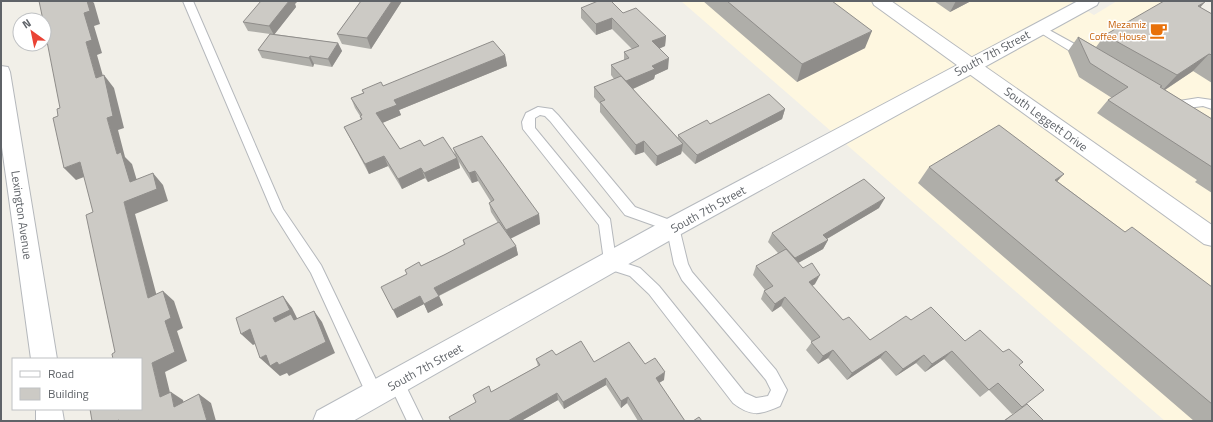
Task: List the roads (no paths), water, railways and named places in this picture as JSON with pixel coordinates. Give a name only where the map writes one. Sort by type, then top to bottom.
[{"type":"main road","name":"South Leggett Drive","points":[[880,1],[1212,237]]},
{"type":"main road","name":"South 7th Street","points":[[327,421],[610,264],[673,227],[970,65],[1091,1]]},
{"type":"main road","name":"Lexington Avenue","points":[[1,72],[44,358]]},
{"type":"main road","points":[[49,410],[50,421]]},
{"type":"lane","points":[[188,1],[278,211],[316,269],[376,395]]},
{"type":"lane","points":[[1040,28],[1099,63]]},
{"type":"lane","points":[[1164,102],[1180,107],[1200,102],[1212,105]]},
{"type":"lane","points":[[538,111],[548,112],[630,211],[673,227],[681,264],[687,276],[771,375],[779,390],[774,401],[762,406],[749,406],[739,398],[654,290],[635,272],[610,264],[605,223],[529,129],[528,122],[530,116],[538,111]]},
{"type":"lane","points":[[397,383],[416,421]]},
{"type":"place","name":"Mezamiz Coffee House","points":[[1159,30]]}]
